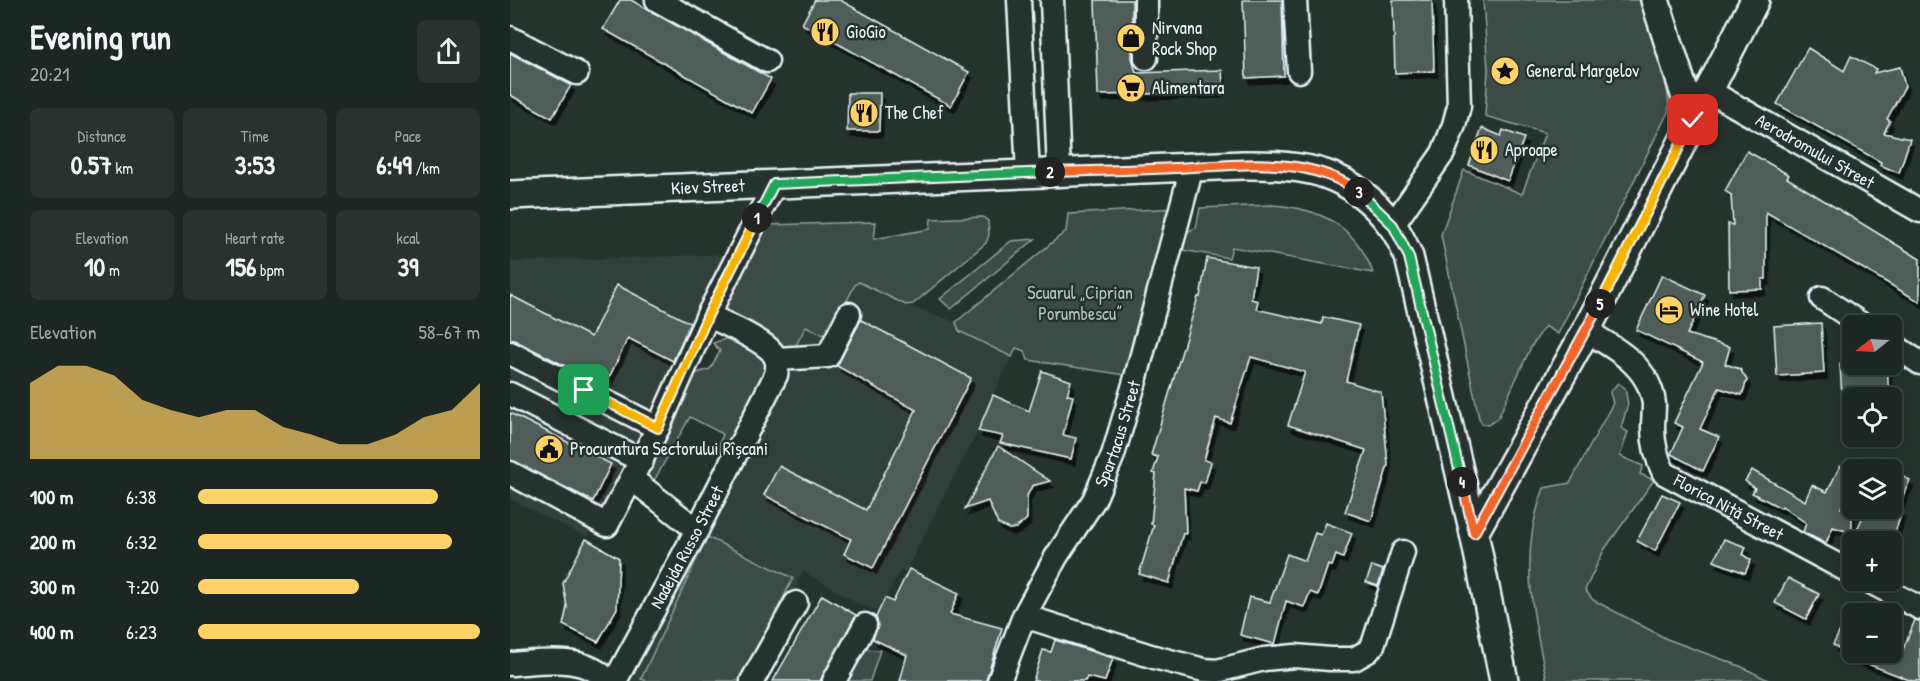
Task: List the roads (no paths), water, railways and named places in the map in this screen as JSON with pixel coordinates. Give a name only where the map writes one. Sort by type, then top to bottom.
[{"type":"main road","points":[[1655,0],[1693,120]]},
{"type":"main road","points":[[1474,533],[1586,331],[1755,0]]},
{"type":"main road","name":"Kiev Street","points":[[510,195],[1028,173],[1284,165],[1323,173],[1351,186],[1366,196],[1393,225],[1409,257],[1474,533],[1504,681]]},
{"type":"street","points":[[657,0],[767,61]]},
{"type":"street","points":[[1018,0],[1028,173]]},
{"type":"street","points":[[1052,0],[1059,172]]},
{"type":"street","points":[[1146,0],[1146,58]]},
{"type":"street","points":[[1295,0],[1299,71]]},
{"type":"street","points":[[1393,225],[1443,153],[1454,124],[1459,106],[1456,0]]},
{"type":"street","points":[[510,38],[577,73]]},
{"type":"street","name":"Aerodromului Street","points":[[1709,91],[1920,211]]},
{"type":"street","name":"Spartacus Street","points":[[999,681],[1024,616],[1056,557],[1094,500],[1113,455],[1192,167]]},
{"type":"street","points":[[510,473],[607,525],[658,428],[708,315],[774,184]]},
{"type":"street","points":[[1822,298],[1848,315]]},
{"type":"street","points":[[708,315],[769,348],[777,359],[828,356],[849,314]]},
{"type":"street","name":"Florica Niță Street","points":[[1586,331],[1632,362],[1650,385],[1654,405],[1653,430],[1657,458],[1664,473],[1842,568]]},
{"type":"street","points":[[1902,351],[1920,363]]},
{"type":"street","points":[[510,353],[658,428]]},
{"type":"street","name":"Nadejda Russo Street","points":[[615,681],[698,530],[776,375],[777,359]]},
{"type":"street","points":[[510,394],[637,470],[698,530]]},
{"type":"street","points":[[1024,616],[1144,654],[1204,670],[1217,670],[1264,659],[1295,656],[1354,659],[1368,651],[1372,645],[1403,552]]},
{"type":"street","points":[[1888,591],[1920,608]]},
{"type":"street","points":[[752,681],[796,603]]},
{"type":"street","points":[[834,681],[865,625]]},
{"type":"street","points":[[510,664],[555,662],[588,665],[601,673],[608,681]]},
{"type":"place","name":"GioGio","points":[[825,32]]},
{"type":"place","name":"Nirvana Rock Shop","points":[[1131,38]]},
{"type":"place","name":"General Margelov","points":[[1505,71]]},
{"type":"place","name":"Alimentara","points":[[1131,88]]},
{"type":"place","name":"The Chef","points":[[864,113]]},
{"type":"place","name":"Aproape","points":[[1484,150]]},
{"type":"place","name":"Wine Hotel","points":[[1669,310]]},
{"type":"place","name":"Procuratura Sectorului Rîșcani","points":[[549,449]]},
{"type":"park label","name":"Scuarul „Ciprian Porumbescu”","points":[[1080,303]]}]
